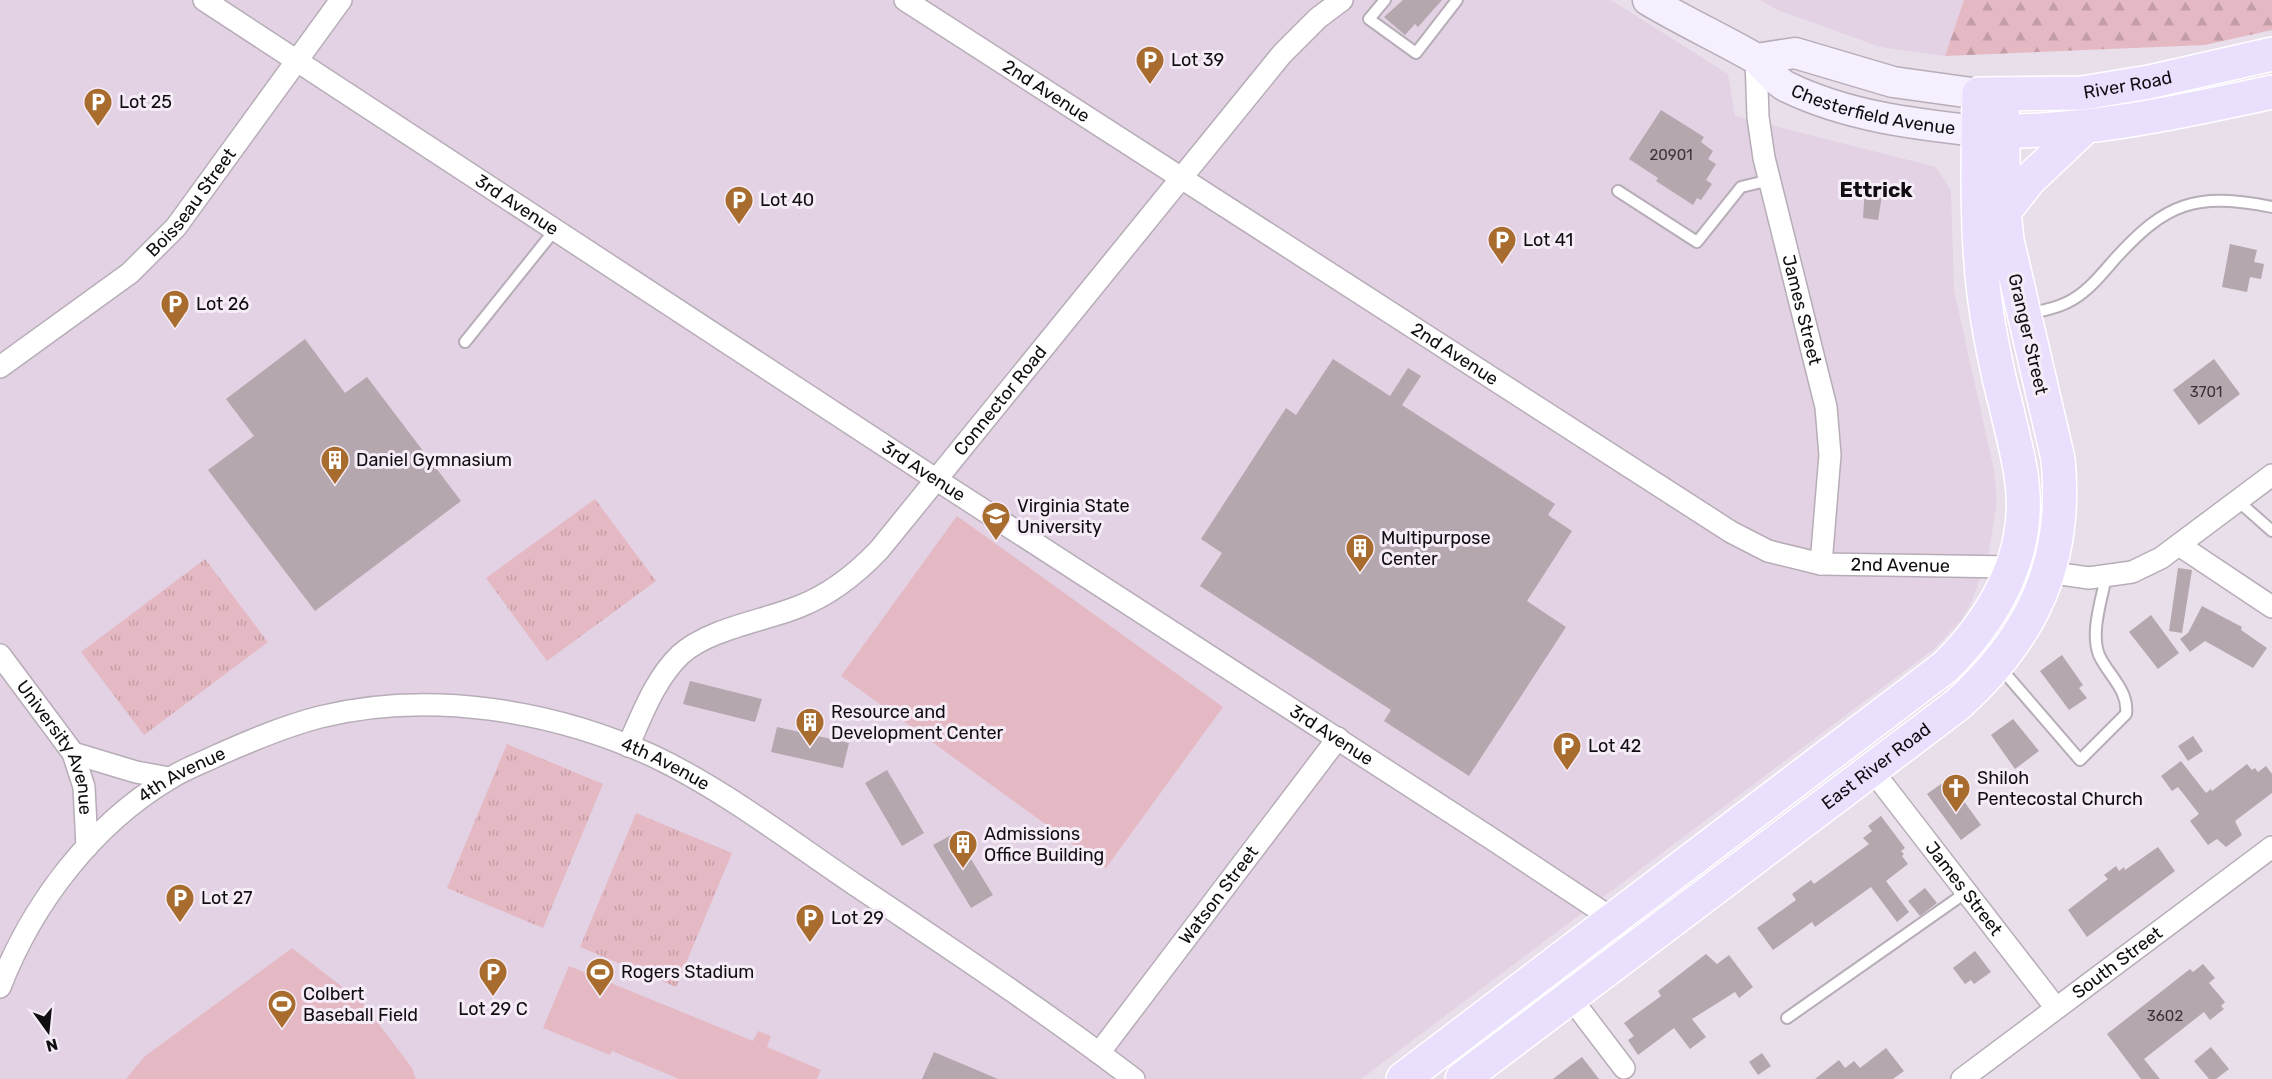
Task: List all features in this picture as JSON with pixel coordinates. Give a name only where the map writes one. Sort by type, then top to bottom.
[{"type":"main road","name":"Chesterfield Avenue","points":[[1648,0],[1756,58],[1784,85],[1840,107],[1889,119],[1990,132]]},
{"type":"main road","name":"Chesterfield Avenue","points":[[1756,58],[1795,53],[1893,82],[1990,94]]},
{"type":"main road","name":"River Road","points":[[1990,94],[2061,94],[2118,87],[2272,54]]},
{"type":"main road","name":"River Road","points":[[1990,132],[2084,128],[2181,113],[2272,92]]},
{"type":"main road","name":"Granger Street","points":[[1990,94],[1984,292],[1994,360],[2019,463],[2024,495],[2022,529],[2012,567]]},
{"type":"main road","points":[[2004,212],[2029,180],[2084,128]]},
{"type":"main road","name":"Granger Street","points":[[1990,132],[2023,314],[2058,459],[2061,493],[2060,521],[2050,571]]},
{"type":"main road","name":"East River Road","points":[[1403,1079],[1945,667],[1964,649],[1985,620],[2012,567]]},
{"type":"main road","name":"East River Road","points":[[1462,1079],[1957,705],[1998,664],[2027,623],[2050,571]]},
{"type":"street","name":"3rd Avenue","points":[[204,0],[554,231],[1338,738],[1613,919],[1637,947]]},
{"type":"street","name":"Boisseau Street","points":[[0,367],[130,273],[176,227],[341,0]]},
{"type":"street","name":"2nd Avenue","points":[[905,0],[1731,532],[1768,551],[1821,564],[2012,567],[2050,571]]},
{"type":"street","name":"Connector Road","points":[[628,746],[651,696],[682,653],[705,640],[800,606],[842,583],[879,550],[1282,54],[1318,18],[1342,0]]},
{"type":"street","name":"James Street","points":[[1756,58],[1758,117],[1770,180],[1826,407],[1829,433],[1821,564]]},
{"type":"street","points":[[2050,571],[2089,578],[2146,567],[2272,475]]},
{"type":"street","points":[[2179,545],[2272,606]]},
{"type":"street","name":"University Avenue","points":[[0,655],[73,753],[84,787],[87,847]]},
{"type":"street","name":"4th Avenue","points":[[0,987],[23,936],[41,907],[87,847],[131,807],[169,778],[289,726],[321,717],[384,707],[456,705],[544,720],[628,746],[671,766],[728,800],[982,970],[1134,1079]]},
{"type":"street","name":"Watson Street","points":[[1099,1053],[1338,738]]},
{"type":"street","points":[[73,753],[136,772],[169,778]]},
{"type":"street","name":"James Street","points":[[1872,770],[1968,891],[2056,1008]]},
{"type":"street","name":"South Street","points":[[1962,1079],[2272,847]]},
{"type":"street","points":[[1570,998],[1624,1068]]},
{"type":"lane","points":[[1385,0],[1369,19],[1416,53],[1457,0]]},
{"type":"lane","points":[[1617,191],[1697,242],[1741,187],[1770,180]]},
{"type":"lane","points":[[2023,314],[2055,307],[2079,295],[2135,237],[2166,213],[2188,205],[2218,199],[2272,207]]},
{"type":"lane","points":[[465,342],[554,231]]},
{"type":"lane","points":[[2238,501],[2272,531]]},
{"type":"lane","points":[[1998,664],[2080,760],[2126,714],[2124,694],[2099,655],[2096,644],[2106,576]]},
{"type":"lane","points":[[1787,1018],[1968,891]]},
{"type":"shaded area","name":"Virginia State University","points":[[0,0],[1611,0],[1728,74],[1735,116],[1936,167],[1951,190],[1954,290],[1994,470],[1997,500],[1989,553],[1972,601],[1962,619],[1934,649],[1361,1079],[0,1079]]},
{"type":"shaded area","points":[[1760,0],[1964,0],[1945,56],[1880,47],[1778,10]]},
{"type":"green space","points":[[1964,0],[2272,0],[2272,30],[2205,45],[1945,56]]},
{"type":"green space","points":[[595,499],[656,581],[547,661],[486,578]]},
{"type":"green space","points":[[957,516],[1223,707],[1106,868],[841,676]]},
{"type":"green space","points":[[205,559],[268,642],[144,735],[81,652]]},
{"type":"green space","points":[[507,744],[603,784],[543,928],[447,888]]},
{"type":"green space","points":[[636,813],[732,853],[676,987],[580,947]]},
{"type":"green space","name":"Colbert Baseball Field","points":[[292,948],[363,1003],[412,1068],[416,1079],[126,1079],[144,1057]]},
{"type":"green space","name":"Rogers Stadium","points":[[569,966],[753,1041],[758,1031],[771,1036],[767,1047],[821,1070],[817,1079],[679,1079],[612,1051],[610,1055],[543,1028]]},
{"type":"building","points":[[1403,0],[1442,0],[1418,27],[1415,24],[1405,35],[1384,17]]},
{"type":"building","points":[[1661,110],[1704,137],[1701,142],[1713,151],[1708,159],[1716,164],[1706,180],[1712,184],[1701,200],[1697,198],[1693,205],[1656,181],[1658,178],[1629,159]]},
{"type":"building","points":[[1865,186],[1883,189],[1878,220],[1863,218]]},
{"type":"building","points":[[2230,244],[2257,250],[2254,262],[2264,264],[2261,279],[2250,277],[2247,292],[2222,287]]},
{"type":"building","name":"Daniel Gymnasium","points":[[305,339],[345,393],[367,377],[461,501],[315,611],[208,470],[254,436],[226,399]]},
{"type":"building","name":"Multipurpose Center","points":[[1333,359],[1390,396],[1408,368],[1421,376],[1402,405],[1555,504],[1548,515],[1572,531],[1527,601],[1566,627],[1469,776],[1384,721],[1391,710],[1200,586],[1222,553],[1201,539],[1286,408],[1296,415]]},
{"type":"building","points":[[2214,359],[2240,394],[2199,425],[2173,390]]},
{"type":"building","points":[[2178,568],[2192,570],[2182,633],[2169,631]]},
{"type":"building","points":[[2202,606],[2242,627],[2241,630],[2267,648],[2253,668],[2205,641],[2190,652],[2180,639],[2188,633]]},
{"type":"building","points":[[2151,615],[2179,653],[2158,669],[2129,632]]},
{"type":"building","points":[[2062,655],[2083,685],[2079,688],[2087,698],[2069,710],[2040,671]]},
{"type":"building","points":[[690,681],[762,699],[755,722],[683,704]]},
{"type":"building","points":[[2013,719],[2039,751],[2015,769],[1991,735]]},
{"type":"building","name":"Resource and Development Center","points":[[777,727],[849,743],[843,768],[771,752]]},
{"type":"building","points":[[2193,736],[2203,751],[2188,761],[2178,746]]},
{"type":"building","points":[[2181,761],[2206,793],[2211,789],[2212,791],[2247,764],[2252,770],[2255,768],[2258,772],[2266,766],[2272,774],[2272,793],[2235,821],[2242,835],[2226,847],[2217,839],[2208,845],[2190,821],[2199,814],[2178,787],[2172,791],[2161,776]]},
{"type":"building","points":[[887,770],[924,833],[902,846],[865,783]]},
{"type":"building","name":"Shiloh Pentecostal Church","points":[[1948,779],[1981,825],[1961,840],[1927,794]]},
{"type":"building","points":[[1881,816],[1905,848],[1901,851],[1908,864],[1886,881],[1909,912],[1897,922],[1871,887],[1815,927],[1812,922],[1773,950],[1757,928],[1796,900],[1792,894],[1811,880],[1814,884],[1869,844],[1863,838],[1872,831],[1868,826]]},
{"type":"building","name":"Admissions Office Building","points":[[955,833],[993,895],[971,908],[933,845]]},
{"type":"building","points":[[2158,847],[2175,871],[2087,937],[2068,910],[2108,879],[2104,875],[2116,866],[2119,871],[2124,867],[2125,870]]},
{"type":"building","points":[[1925,888],[1937,903],[1920,916],[1908,901]]},
{"type":"building","points":[[1975,951],[1991,972],[1974,984],[1971,980],[1965,984],[1953,968]]},
{"type":"building","points":[[1706,954],[1717,964],[1729,955],[1753,987],[1739,998],[1735,992],[1692,1019],[1706,1037],[1690,1049],[1674,1028],[1638,1055],[1628,1040],[1634,1036],[1624,1023],[1661,996],[1658,991]]},
{"type":"building","points":[[2203,964],[2215,978],[2209,983],[2225,1002],[2221,1006],[2224,1009],[2210,1020],[2204,1012],[2144,1059],[2160,1079],[2141,1079],[2107,1034],[2190,969],[2193,972]]},
{"type":"building","points":[[2211,1047],[2229,1069],[2216,1079],[2209,1079],[2194,1061]]},
{"type":"building","points":[[1886,1048],[1904,1071],[1893,1079],[1815,1079],[1839,1060],[1845,1068],[1854,1061],[1860,1068]]},
{"type":"building","points":[[934,1052],[998,1079],[922,1079]]},
{"type":"building","points":[[1762,1053],[1771,1066],[1758,1075],[1749,1062]]},
{"type":"building","points":[[1582,1057],[1599,1079],[1553,1079],[1571,1065]]},
{"type":"place","name":"Lot 39","points":[[1150,86]]},
{"type":"place","name":"Lot 25","points":[[98,128]]},
{"type":"place","name":"Lot 40","points":[[739,226]]},
{"type":"place","name":"Lot 41","points":[[1502,266]]},
{"type":"place","name":"Lot 26","points":[[175,330]]},
{"type":"place","name":"Daniel Gymnasium","points":[[335,486]]},
{"type":"place","name":"Virginia State University","points":[[996,542]]},
{"type":"place","name":"Multipurpose Center","points":[[1360,574]]},
{"type":"place","name":"Resource and Development Center","points":[[810,748]]},
{"type":"place","name":"Lot 42","points":[[1567,772]]},
{"type":"place","name":"Shiloh Pentecostal Church","points":[[1956,814]]},
{"type":"place","name":"Admissions Office Building","points":[[963,870]]},
{"type":"place","name":"Lot 27","points":[[180,924]]},
{"type":"place","name":"Lot 29","points":[[810,944]]},
{"type":"place","name":"Lot 29 C","points":[[493,998]]},
{"type":"place","name":"Rogers Stadium","points":[[600,998]]},
{"type":"place","name":"Colbert Baseball Field","points":[[282,1030]]},
{"type":"district","name":"Ettrick","points":[[1876,189]]}]
